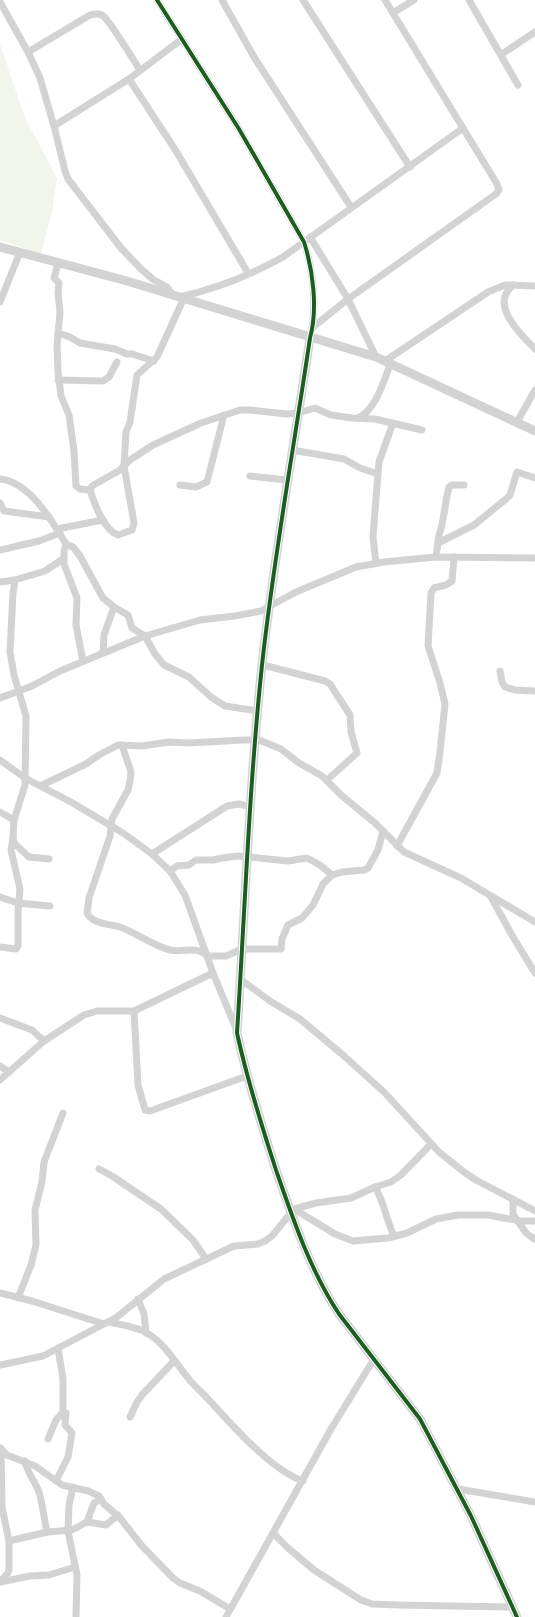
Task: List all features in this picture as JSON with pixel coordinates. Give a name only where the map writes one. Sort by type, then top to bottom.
[{"type":"street","points":[[157,0],[239,129],[304,242],[308,254],[313,282],[312,328],[287,480],[262,665],[255,740],[237,1033]]},
{"type":"street","points":[[222,0],[254,57],[351,207]]},
{"type":"street","points":[[303,0],[410,167]]},
{"type":"street","points":[[312,328],[348,299],[499,190],[498,184],[385,0]]},
{"type":"street","points":[[393,13],[414,0]]},
{"type":"street","points":[[469,0],[502,54],[518,85]]},
{"type":"street","points":[[0,2],[28,52],[40,78],[54,126],[64,171],[72,184],[121,248],[141,269],[154,280],[167,287],[178,297]]},
{"type":"street","points":[[28,52],[90,15],[97,13],[103,15],[111,24],[140,70]]},
{"type":"street","points":[[502,54],[535,32]]},
{"type":"street","points":[[54,126],[129,79],[182,39]]},
{"type":"street","points":[[129,79],[180,158],[248,273]]},
{"type":"street","points":[[178,297],[208,289],[283,257],[351,207],[464,128]]},
{"type":"street","points":[[310,237],[348,299],[376,357]]},
{"type":"street","points":[[0,247],[178,297],[376,357],[535,431]]},
{"type":"street","points":[[0,302],[20,252]]},
{"type":"street","points":[[58,263],[54,278],[59,283],[58,293],[60,312],[58,333],[58,380],[61,396],[68,414],[74,451],[76,486],[80,489],[90,490]]},
{"type":"street","points":[[513,285],[508,289],[505,295],[505,310],[507,316],[521,335],[535,349]]},
{"type":"street","points":[[358,418],[363,416],[371,407],[380,389],[388,362],[488,292],[501,286],[535,286]]},
{"type":"street","points":[[90,490],[103,520],[110,530],[118,535],[129,532],[134,527],[124,466],[126,432],[130,422],[135,379],[139,372],[157,357],[178,297]]},
{"type":"street","points":[[58,333],[70,337],[80,344],[132,354],[154,361]]},
{"type":"street","points":[[58,380],[103,381],[109,377],[117,362]]},
{"type":"street","points":[[517,422],[535,390]]},
{"type":"street","points":[[90,490],[92,486],[124,466],[130,460],[153,445],[201,423],[240,410],[281,414],[298,413],[315,408],[331,414],[352,418],[375,418],[393,424],[422,430]]},
{"type":"street","points":[[180,485],[196,487],[207,482],[224,415]]},
{"type":"street","points":[[376,563],[373,537],[379,462],[393,424]]},
{"type":"street","points":[[292,450],[344,459],[360,468],[378,474]]},
{"type":"street","points":[[438,543],[474,525],[506,499],[510,495],[517,472],[535,478]]},
{"type":"street","points":[[250,476],[287,480]]},
{"type":"street","points":[[0,479],[11,482],[22,488],[36,501],[49,517],[66,544],[73,547],[77,552],[103,598],[114,607],[126,613],[130,618],[132,628],[145,636],[155,654],[164,665],[189,677],[215,700],[225,706],[258,711]]},
{"type":"street","points":[[436,557],[448,490],[452,486],[464,485]]},
{"type":"street","points":[[0,503],[4,511],[49,517]]},
{"type":"street","points":[[0,550],[39,541],[58,531],[103,520]]},
{"type":"street","points":[[66,544],[63,560],[77,598],[76,625],[83,661]]},
{"type":"street","points":[[0,698],[32,686],[60,671],[103,652],[145,636],[200,620],[251,614],[261,611],[296,592],[356,568],[376,563],[436,557],[535,558]]},
{"type":"street","points":[[397,846],[437,774],[445,704],[428,646],[431,593],[434,588],[446,585],[452,581],[454,557]]},
{"type":"street","points":[[0,582],[15,580],[45,571],[63,560]]},
{"type":"street","points":[[0,947],[16,949],[18,946],[18,903],[20,889],[11,850],[14,820],[25,778],[26,716],[18,690],[10,652],[15,580]]},
{"type":"street","points":[[103,652],[104,635],[114,607]]},
{"type":"street","points":[[262,665],[325,681],[330,684],[348,710],[350,715],[351,732],[357,753],[327,780]]},
{"type":"street","points":[[500,671],[502,682],[505,687],[515,690],[535,691]]},
{"type":"street","points":[[40,786],[86,764],[114,746],[142,746],[168,742],[189,743],[255,740],[270,744],[281,749],[299,763],[317,772],[383,831],[397,846],[410,855],[461,878],[491,898],[535,922]]},
{"type":"street","points":[[122,745],[131,772],[130,781],[128,790],[112,819],[110,836],[89,898],[87,910],[91,919],[135,933],[169,949],[200,950],[208,956],[226,956],[242,949],[281,949],[282,939],[288,925],[302,918],[313,905],[323,884],[332,875],[368,868],[380,846],[383,831]]},
{"type":"street","points":[[0,760],[25,778],[111,826],[152,854],[170,871],[185,895],[213,973],[237,1033],[260,1121],[318,1278],[327,1296],[420,1419],[458,1489],[517,1617]]},
{"type":"street","points":[[152,854],[227,806],[239,804],[251,807]]},
{"type":"street","points":[[0,812],[14,820]]},
{"type":"street","points":[[13,838],[14,843],[29,857],[49,858]]},
{"type":"street","points":[[170,871],[177,866],[188,865],[196,860],[213,860],[226,857],[248,857],[288,861],[306,858],[320,865],[332,875]]},
{"type":"street","points":[[0,897],[18,903],[50,906]]},
{"type":"street","points":[[491,898],[535,973]]},
{"type":"street","points":[[0,1080],[44,1041],[76,1019],[93,1012],[134,1011],[213,973]]},
{"type":"street","points":[[240,979],[261,995],[300,1019],[343,1055],[385,1093],[439,1152],[476,1180],[535,1211]]},
{"type":"street","points":[[134,1011],[138,1085],[144,1107],[147,1111],[247,1076]]},
{"type":"street","points":[[0,1018],[32,1030],[44,1041]]},
{"type":"street","points":[[0,1066],[9,1072]]},
{"type":"street","points":[[18,1298],[36,1245],[35,1210],[42,1182],[44,1162],[63,1113]]},
{"type":"street","points":[[0,1365],[43,1356],[117,1317],[164,1279],[234,1246],[258,1244],[266,1241],[272,1236],[292,1210],[316,1203],[351,1198],[397,1179],[431,1144]]},
{"type":"street","points":[[99,1169],[161,1209],[193,1240],[206,1258]]},
{"type":"street","points":[[375,1187],[394,1236]]},
{"type":"street","points":[[512,1199],[512,1212],[526,1233],[534,1239],[535,1238]]},
{"type":"street","points":[[292,1210],[343,1238],[353,1241],[394,1236],[415,1229],[436,1219],[452,1216],[488,1215],[517,1220],[535,1221]]},
{"type":"street","points":[[0,1294],[32,1301],[106,1323],[132,1327],[146,1332],[165,1348],[191,1382],[245,1438],[279,1468],[293,1478],[303,1481]]},
{"type":"street","points":[[138,1299],[144,1314],[146,1332]]},
{"type":"street","points":[[56,1480],[68,1457],[72,1433],[65,1425],[66,1413],[63,1412],[62,1379],[58,1348]]},
{"type":"street","points":[[226,1617],[331,1429],[374,1359]]},
{"type":"street","points":[[130,1417],[142,1395],[174,1361]]},
{"type":"street","points":[[48,1438],[56,1420],[63,1412]]},
{"type":"street","points":[[0,1449],[7,1455],[25,1461],[62,1485],[88,1491],[99,1496],[104,1504],[118,1515],[142,1546],[173,1578],[180,1583],[200,1591],[230,1609]]},
{"type":"street","points":[[0,1449],[2,1507],[9,1540],[9,1570],[0,1582]]},
{"type":"street","points":[[25,1461],[28,1471],[36,1485],[47,1532]]},
{"type":"street","points":[[72,1487],[68,1505],[68,1531],[78,1584],[76,1617]]},
{"type":"street","points":[[458,1489],[535,1502]]},
{"type":"street","points":[[87,1522],[94,1503],[102,1499]]},
{"type":"street","points":[[9,1540],[47,1532],[68,1531],[87,1522],[106,1525],[118,1515]]},
{"type":"street","points":[[273,1533],[314,1570],[361,1600],[372,1604],[513,1607]]},
{"type":"street","points":[[0,1582],[30,1576],[50,1575],[75,1567]]},
{"type":"shaded area","points":[[0,44],[25,118],[57,178],[52,212],[41,254],[0,240]]},
{"type":"cycle path","points":[[157,0],[239,129],[304,242],[310,265],[314,302],[314,315],[278,542],[262,665],[250,803],[237,1033],[245,1067],[276,1170],[303,1244],[319,1280],[339,1314],[420,1419],[471,1516],[517,1617]]}]
